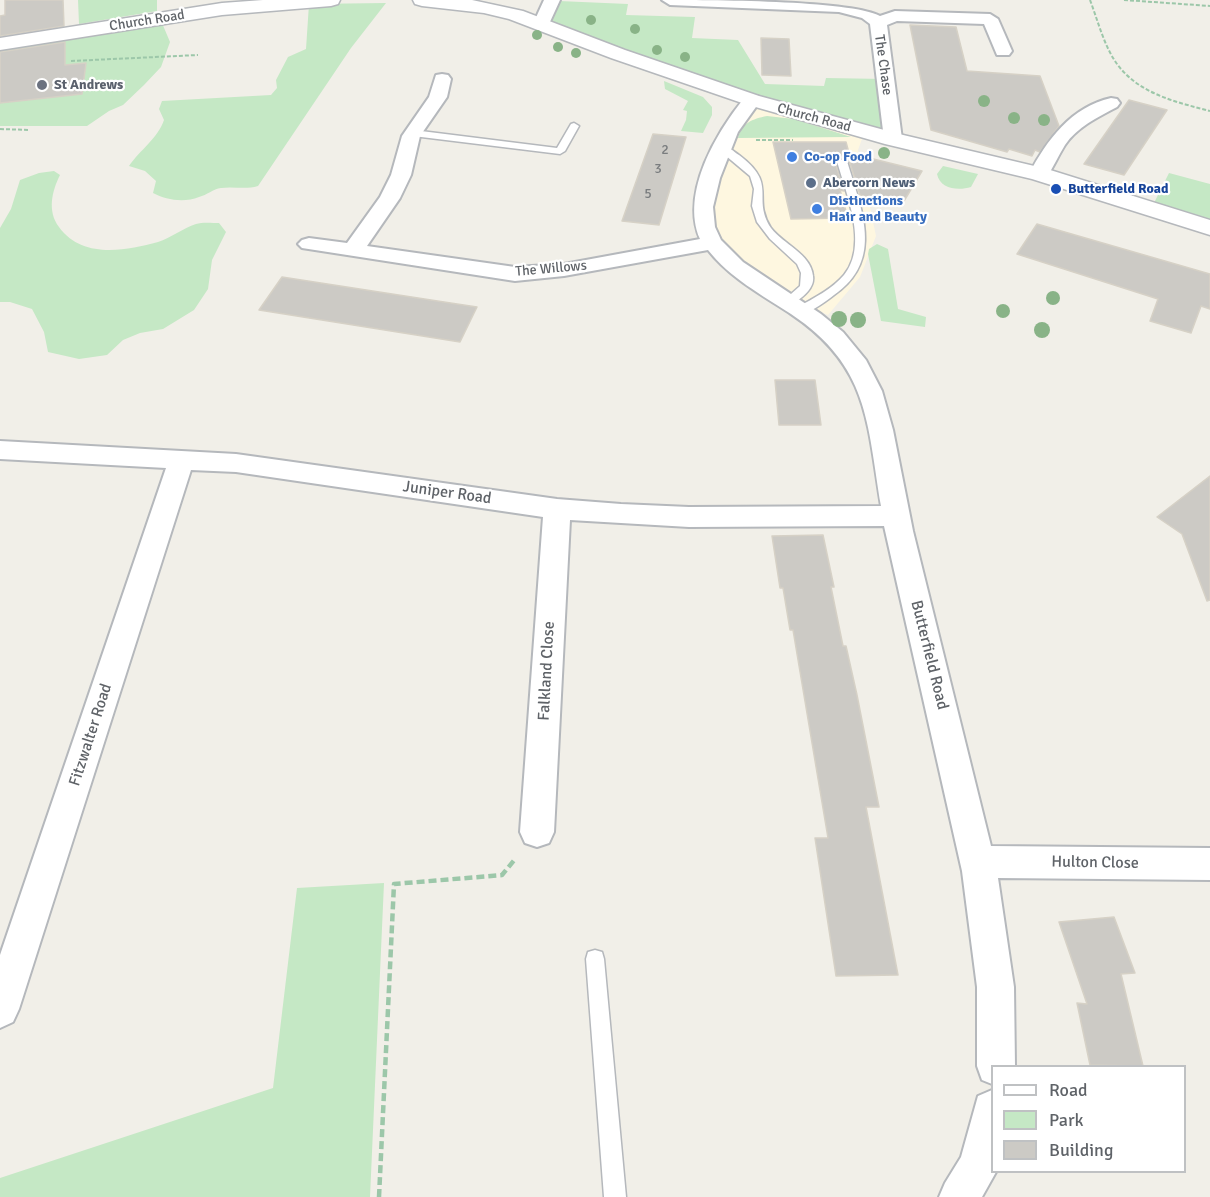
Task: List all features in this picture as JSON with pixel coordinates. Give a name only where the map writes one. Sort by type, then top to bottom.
[{"type":"street","name":"Church Road","points":[[0,44],[222,9],[331,0]]},
{"type":"street","name":"Church Road","points":[[422,0],[484,7],[516,15],[752,100],[893,139],[1039,174],[1210,228]]},
{"type":"street","points":[[541,24],[552,0]]},
{"type":"street","name":"The Chase","points":[[670,0],[839,7],[868,14],[878,23],[893,139]]},
{"type":"street","points":[[878,23],[895,16],[988,14],[1003,51]]},
{"type":"street","points":[[353,250],[390,198],[401,175],[413,133],[438,97],[442,79]]},
{"type":"street","points":[[712,243],[704,226],[703,202],[711,171],[732,124],[752,100]]},
{"type":"street","points":[[1039,174],[1056,142],[1077,120],[1111,103]]},
{"type":"street","name":"The Willows","points":[[309,244],[515,274],[564,270],[712,243]]},
{"type":"street","name":"Butterfield Road","points":[[712,243],[746,274],[795,306],[842,344],[863,375],[875,410],[895,516],[979,862],[991,931],[998,1034],[996,1065]]},
{"type":"street","name":"Juniper Road","points":[[0,450],[236,463],[557,509],[689,517],[895,516]]},
{"type":"street","name":"Fitzwalter Road","points":[[0,1009],[181,461]]},
{"type":"street","name":"Falkland Close","points":[[537,832],[557,509]]},
{"type":"street","name":"Hulton Close","points":[[979,862],[1210,864]]},
{"type":"street","points":[[959,1197],[979,1165],[991,1118]]},
{"type":"lane","points":[[413,133],[560,151],[574,126]]},
{"type":"lane","points":[[723,148],[744,164],[754,176],[759,188],[756,201],[760,215],[769,231],[801,262],[807,274],[807,283],[795,306]]},
{"type":"lane","points":[[795,306],[844,282],[853,272],[861,234],[842,161]]},
{"type":"lane","points":[[595,959],[615,1197]]},
{"type":"path","points":[[1090,0],[1116,63],[1136,84],[1155,95],[1210,111]]},
{"type":"path","points":[[1124,0],[1210,6]]},
{"type":"path","points":[[61,62],[198,55]]},
{"type":"path","points":[[0,129],[29,130]]},
{"type":"path","points":[[380,1197],[394,884],[502,875],[537,832]]},
{"type":"shaded area","points":[[755,106],[863,136],[858,150],[876,236],[860,277],[828,315],[788,297],[716,242],[708,204],[727,145]]},
{"type":"green space","points":[[78,0],[157,0],[157,11],[79,24]]},
{"type":"green space","points":[[559,1],[628,4],[626,15],[695,17],[692,38],[738,40],[765,84],[824,86],[826,78],[885,79],[893,139],[752,100],[541,24]]},
{"type":"green space","points":[[386,3],[351,48],[258,186],[221,188],[193,199],[175,200],[153,193],[156,181],[145,171],[129,166],[161,126],[164,120],[159,109],[162,101],[271,95],[277,88],[276,80],[288,57],[306,49],[309,4]]},
{"type":"green space","points":[[162,23],[170,42],[161,67],[123,105],[109,111],[87,126],[0,126],[0,48]]},
{"type":"green space","points":[[664,81],[703,97],[712,107],[712,115],[703,133],[681,131],[687,111],[683,110],[688,101],[665,89]]},
{"type":"green space","points":[[767,116],[794,119],[851,137],[738,138],[748,122]]},
{"type":"green space","points":[[943,166],[978,174],[971,187],[950,188],[942,183],[937,174]]},
{"type":"green space","points":[[54,171],[60,175],[52,201],[55,221],[69,237],[92,248],[118,250],[132,248],[163,240],[196,224],[219,223],[226,232],[212,260],[208,289],[194,310],[163,329],[140,333],[123,340],[107,355],[79,359],[48,352],[44,332],[32,309],[10,302],[0,302],[0,228],[11,209],[20,180],[39,173]]},
{"type":"green space","points":[[1169,173],[1210,184],[1210,222],[1153,205]]},
{"type":"green space","points":[[877,244],[888,249],[898,309],[926,317],[925,327],[881,321],[868,254],[869,249]]},
{"type":"green space","points":[[384,883],[370,1197],[0,1197],[0,1178],[273,1088],[297,888]]},
{"type":"building","points":[[5,0],[63,0],[64,26],[0,36],[0,16],[5,15]]},
{"type":"building","points":[[910,25],[956,27],[967,71],[1040,76],[1059,126],[1040,152],[1035,150],[1032,156],[1009,149],[1007,152],[931,130]]},
{"type":"building","points":[[761,38],[789,39],[791,76],[762,75]]},
{"type":"building","name":"St Andrews","points":[[65,42],[65,65],[86,63],[82,94],[0,103],[0,52]]},
{"type":"building","points":[[1129,100],[1167,110],[1124,175],[1084,164]]},
{"type":"building","points":[[653,134],[686,137],[659,225],[622,221]]},
{"type":"building","points":[[773,142],[846,142],[849,153],[922,171],[901,206],[860,195],[849,160],[837,157],[835,162],[844,191],[840,190],[848,218],[791,219]]},
{"type":"building","points":[[1037,224],[1210,274],[1210,309],[1201,306],[1191,333],[1150,321],[1158,299],[1017,254]]},
{"type":"building","points":[[282,277],[477,307],[460,342],[259,310]]},
{"type":"building","points":[[775,380],[815,380],[821,425],[779,425]]},
{"type":"building","points":[[1210,476],[1210,600],[1207,601],[1182,534],[1157,517]]},
{"type":"building","points":[[823,535],[843,646],[846,646],[857,695],[879,807],[866,807],[898,975],[836,976],[815,838],[828,838],[793,630],[790,630],[783,588],[780,588],[772,536]]},
{"type":"building","points":[[1114,917],[1135,973],[1121,974],[1143,1065],[1090,1065],[1077,1003],[1087,1004],[1059,922]]},
{"type":"place","name":"St Andrews","points":[[42,85]]},
{"type":"place","name":"Co-op Food","points":[[792,157]]},
{"type":"place","name":"Abercorn News","points":[[811,183]]},
{"type":"place","name":"Butterfield Road","points":[[1056,189]]},
{"type":"place","name":"Distinctions Hair and Beauty","points":[[817,209]]}]
